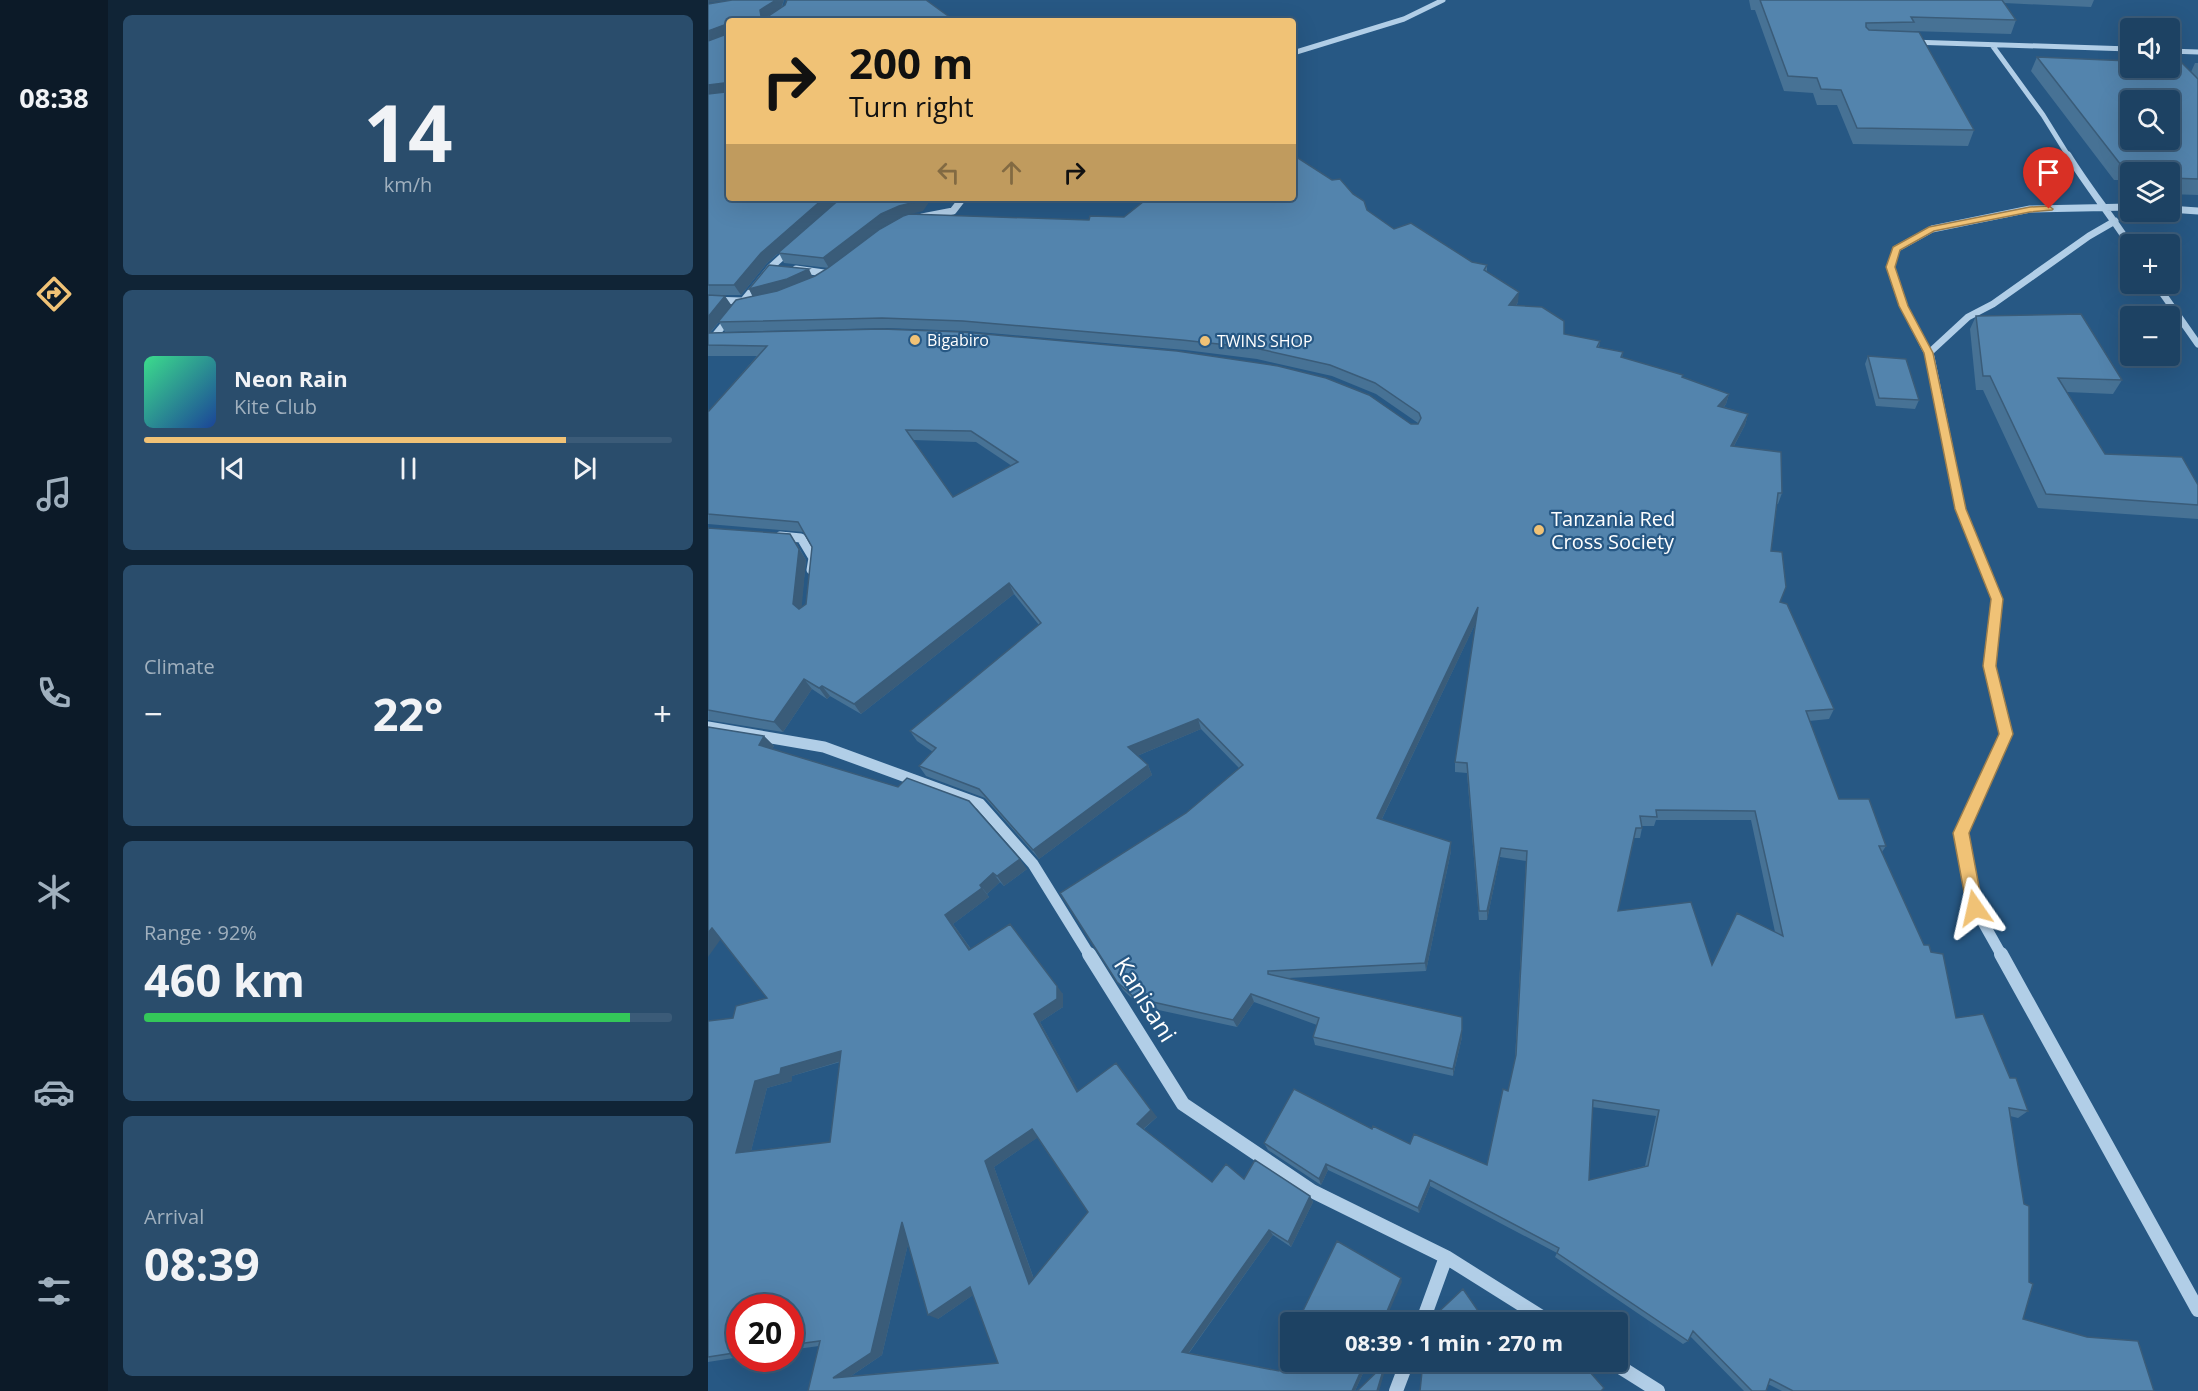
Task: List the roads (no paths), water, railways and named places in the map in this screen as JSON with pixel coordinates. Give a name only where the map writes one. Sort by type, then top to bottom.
[{"type":"street","points":[[1296,52],[1404,19],[1441,0]]},
{"type":"street","points":[[1900,42],[2120,49]]},
{"type":"street","points":[[1992,45],[2043,115],[2086,185],[2105,206],[2123,234]]},
{"type":"street","points":[[2180,51],[2198,52]]},
{"type":"street","points":[[917,218],[953,211],[961,201]]},
{"type":"street","points":[[2120,207],[2030,209],[1932,229],[1896,249],[1891,267],[1903,306],[1929,353],[1961,509],[1997,599],[1990,666],[2006,734],[1961,833],[1975,908],[2198,1310]]},
{"type":"street","points":[[2180,210],[2198,211]]},
{"type":"street","points":[[1929,353],[1968,317],[1994,304],[2089,236],[2115,221]]},
{"type":"street","points":[[711,341],[771,267],[797,244]]},
{"type":"street","points":[[771,267],[781,268]]},
{"type":"street","points":[[821,280],[840,268]]},
{"type":"street","points":[[791,269],[831,274]]},
{"type":"street","points":[[2163,294],[2198,344]]},
{"type":"street","points":[[708,300],[751,304]]},
{"type":"street","points":[[711,341],[726,338]]},
{"type":"street","points":[[766,535],[801,538],[813,558],[810,580]]},
{"type":"street","name":"Kanisani","points":[[708,727],[824,747],[980,804],[1033,864],[1184,1104],[1312,1191],[1446,1257],[1534,1312]]},
{"type":"street","points":[[1426,1312],[1446,1257]]},
{"type":"street","points":[[1396,1391],[1403,1372]]},
{"type":"street","points":[[1628,1372],[1658,1391]]},
{"type":"place","name":"Bigabiro","points":[[915,340]]},
{"type":"place","name":"TWINS SHOP","points":[[1205,341]]},
{"type":"place","name":"Tanzania Red Cross Society","points":[[1539,530]]}]
